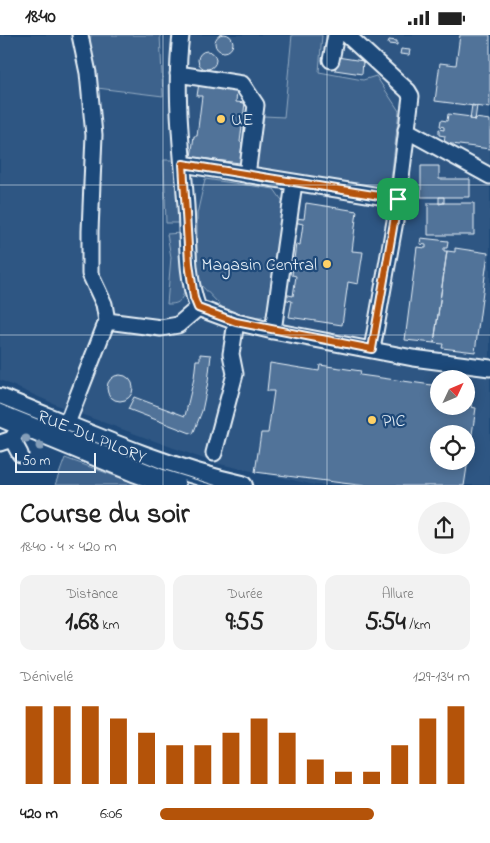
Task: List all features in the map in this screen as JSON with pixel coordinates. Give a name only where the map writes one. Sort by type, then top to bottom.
[{"type":"main road","name":"RUE DU PILORY","points":[[0,399],[170,467],[206,478],[242,485]]},
{"type":"main road","name":"RUE DU PILORY","points":[[0,416],[11,436],[134,471],[175,485]]},
{"type":"lane","points":[[66,426],[107,321],[104,304],[90,273],[94,135],[88,73],[80,35]]},
{"type":"lane","points":[[181,35],[178,74],[189,263],[194,298],[198,308],[236,322],[273,331],[413,358],[490,367]]},
{"type":"lane","points":[[331,60],[336,35]]},
{"type":"lane","points":[[347,35],[408,91],[411,96],[398,199],[372,349]]},
{"type":"lane","points":[[178,74],[242,84],[256,105],[247,175]]},
{"type":"lane","points":[[406,130],[490,176]]},
{"type":"lane","points":[[183,164],[398,199]]},
{"type":"lane","points":[[273,331],[294,183]]},
{"type":"lane","points":[[107,321],[161,328],[178,325],[198,308]]},
{"type":"lane","points":[[214,453],[235,374],[231,354],[236,322]]},
{"type":"lane","points":[[11,436],[20,454]]},
{"type":"shaded area","points":[[0,35],[490,35],[490,485],[315,485],[215,463],[64,408],[0,380]]},
{"type":"shaded area","points":[[91,35],[160,35],[163,96],[97,88],[90,42]]},
{"type":"shaded area","points":[[292,35],[322,35],[319,72],[363,80],[376,76],[399,111],[390,189],[253,172],[264,116],[284,117]]},
{"type":"shaded area","points":[[164,160],[178,160],[180,223],[166,223]]},
{"type":"shaded area","points":[[205,179],[274,189],[286,206],[273,311],[261,318],[242,316],[222,307],[197,281],[197,214]]},
{"type":"shaded area","points":[[181,233],[185,267],[184,293],[178,302],[167,304],[171,257],[167,234]]},
{"type":"shaded area","points":[[65,458],[140,485],[55,485]]},
{"type":"building","points":[[224,34],[230,37],[233,43],[230,49],[224,52],[218,49],[215,43],[218,37]]},
{"type":"building","points":[[460,35],[490,35],[490,108],[435,101],[440,63],[456,65]]},
{"type":"building","points":[[389,40],[397,41],[397,45],[388,44]]},
{"type":"building","points":[[401,49],[410,50],[409,55],[400,54]]},
{"type":"building","points":[[207,51],[214,53],[216,60],[214,67],[207,69],[200,67],[198,60],[200,53]]},
{"type":"building","points":[[337,57],[363,61],[362,74],[335,70]]},
{"type":"building","name":"UE","points":[[199,83],[237,88],[236,102],[245,103],[240,142],[242,143],[240,163],[191,157],[194,136],[197,136],[202,96],[197,96]]},
{"type":"building","points":[[472,105],[477,106],[475,120],[470,119]]},
{"type":"building","points":[[448,114],[471,117],[470,119],[475,120],[475,118],[490,120],[490,149],[444,143],[445,136],[439,135],[439,129],[444,130],[444,127],[440,126],[441,120],[447,121]]},
{"type":"building","points":[[421,166],[439,166],[439,179],[470,179],[470,197],[421,197]]},
{"type":"building","points":[[439,197],[444,197],[444,203],[439,204]]},
{"type":"building","name":"Magasin Central","points":[[306,203],[357,211],[352,251],[363,252],[358,284],[348,282],[342,325],[289,317],[292,301],[283,299],[284,294],[293,296],[296,276],[292,275],[296,244],[300,245],[303,224],[294,222],[295,218],[304,219]]},
{"type":"building","points":[[428,203],[474,203],[474,235],[428,235]]},
{"type":"building","points":[[421,238],[448,241],[447,248],[444,248],[444,251],[447,251],[434,343],[405,340],[417,247],[426,248],[426,245],[420,244]]},
{"type":"building","points":[[455,248],[488,253],[475,352],[442,348],[443,344],[434,343],[447,251],[455,252]]},
{"type":"building","points":[[200,354],[211,355],[202,411],[193,434],[128,409],[134,397],[185,416],[194,378],[196,360],[200,360]]},
{"type":"building","name":"PIC","points":[[270,363],[319,371],[320,365],[361,371],[360,375],[430,385],[430,415],[475,415],[473,425],[430,425],[430,470],[466,470],[464,485],[358,485],[255,472],[261,433],[268,433],[274,391],[267,391]]},
{"type":"building","points":[[120,375],[129,379],[133,388],[129,397],[120,401],[111,397],[107,388],[111,379]]},
{"type":"tram line","points":[[0,404],[162,469],[214,485]]},
{"type":"place","name":"UE","points":[[221,119]]},
{"type":"place","name":"Magasin Central","points":[[327,264]]},
{"type":"place","name":"PIC","points":[[372,420]]},
{"type":"route","points":[[183,164],[398,199],[372,349],[273,331],[236,322],[198,308],[194,298],[189,263],[183,164]]}]
